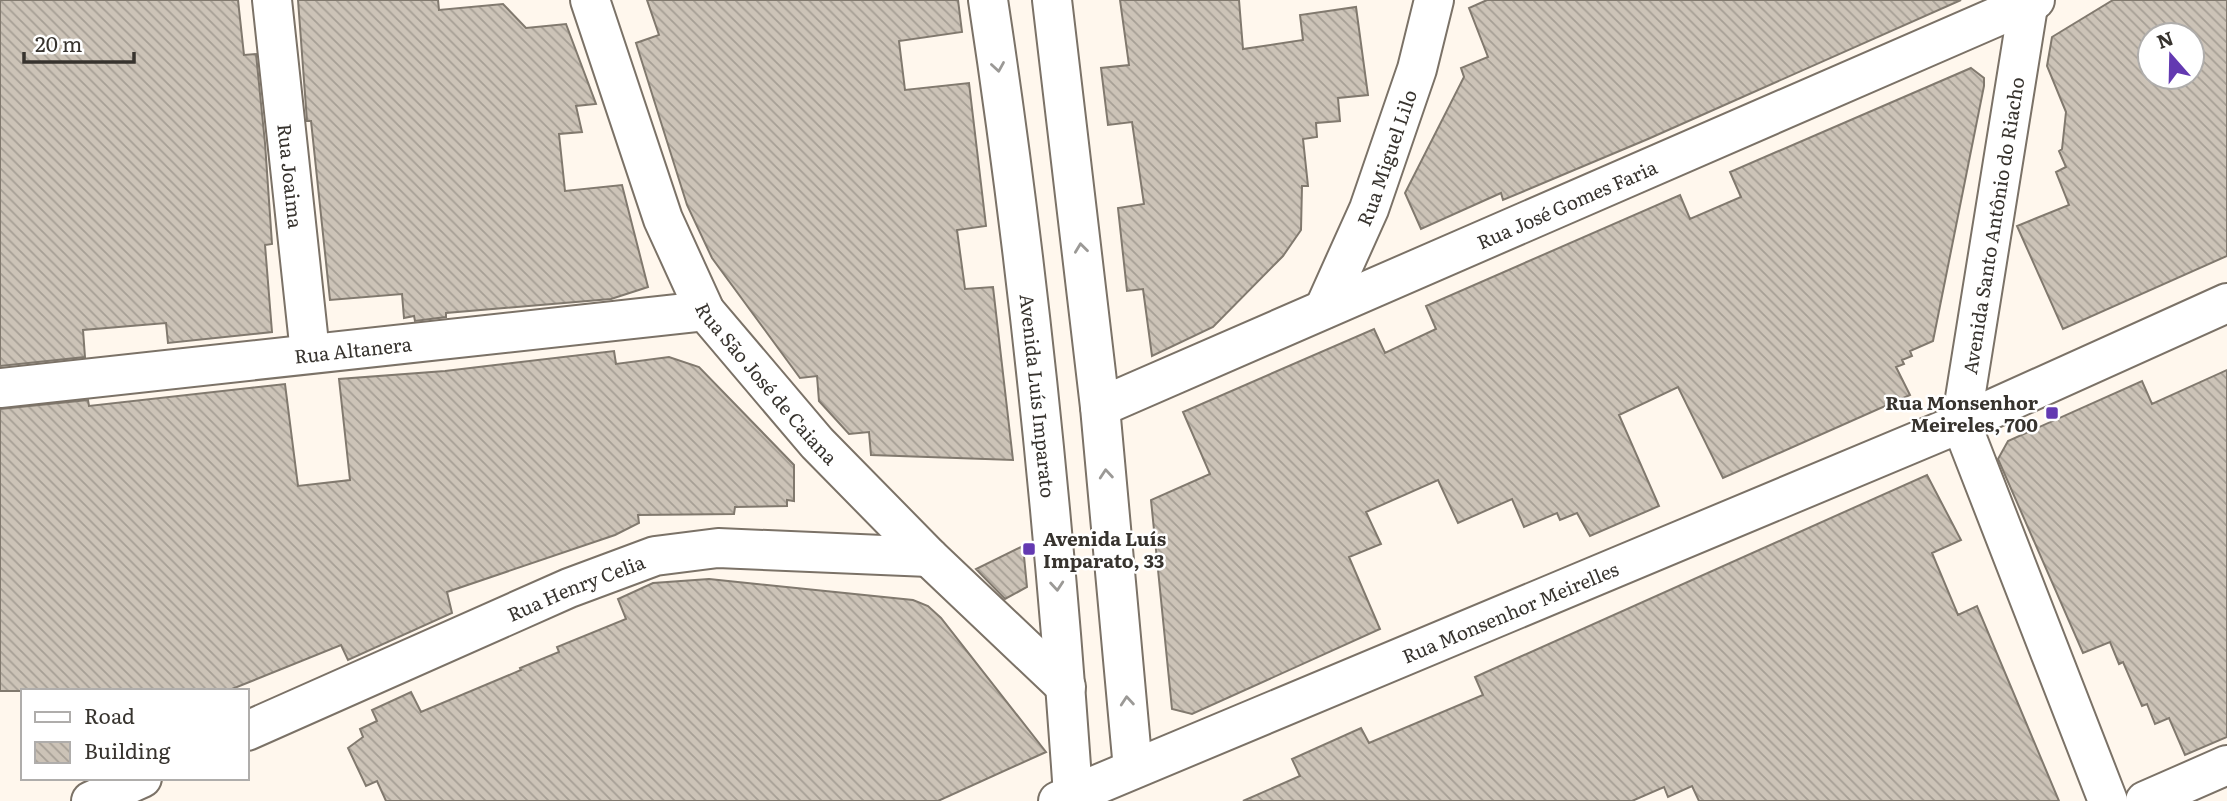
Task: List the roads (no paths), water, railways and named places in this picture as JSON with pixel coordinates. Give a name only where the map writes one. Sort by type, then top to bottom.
[{"type":"street","name":"Rua Joaima","points":[[272,0],[310,353]]},
{"type":"street","name":"Rua São José de Caiana","points":[[590,0],[663,219],[705,311],[817,443],[929,557],[1066,687]]},
{"type":"street","name":"Avenida Luís Imparato","points":[[988,0],[1005,114],[1042,415],[1066,687],[1069,799]]},
{"type":"street","points":[[1052,0],[1100,407],[1133,769]]},
{"type":"street","name":"Rua Miguel Lilo","points":[[1324,309],[1370,209],[1417,69],[1434,0]]},
{"type":"street","name":"Rua José Gomes Faria","points":[[1100,407],[2031,1]]},
{"type":"street","name":"Avenida Santo Antônio do Riacho","points":[[1961,423],[2031,1]]},
{"type":"street","name":"Rua Monsenhor Meirelles","points":[[1069,799],[1133,769],[1961,423],[2227,303]]},
{"type":"street","name":"Rua Altanera","points":[[0,388],[705,311]]},
{"type":"street","points":[[1961,423],[2108,801]]},
{"type":"street","name":"Rua Henry Celia","points":[[248,731],[569,588],[655,556],[718,548],[929,557]]},
{"type":"street","points":[[2145,801],[2227,765]]},
{"type":"street","points":[[91,801],[138,780]]},
{"type":"place","name":"Rua Monsenhor Meireles, 700","points":[[2052,413]]},
{"type":"place","name":"Avenida Luís Imparato, 33","points":[[1029,549]]}]
